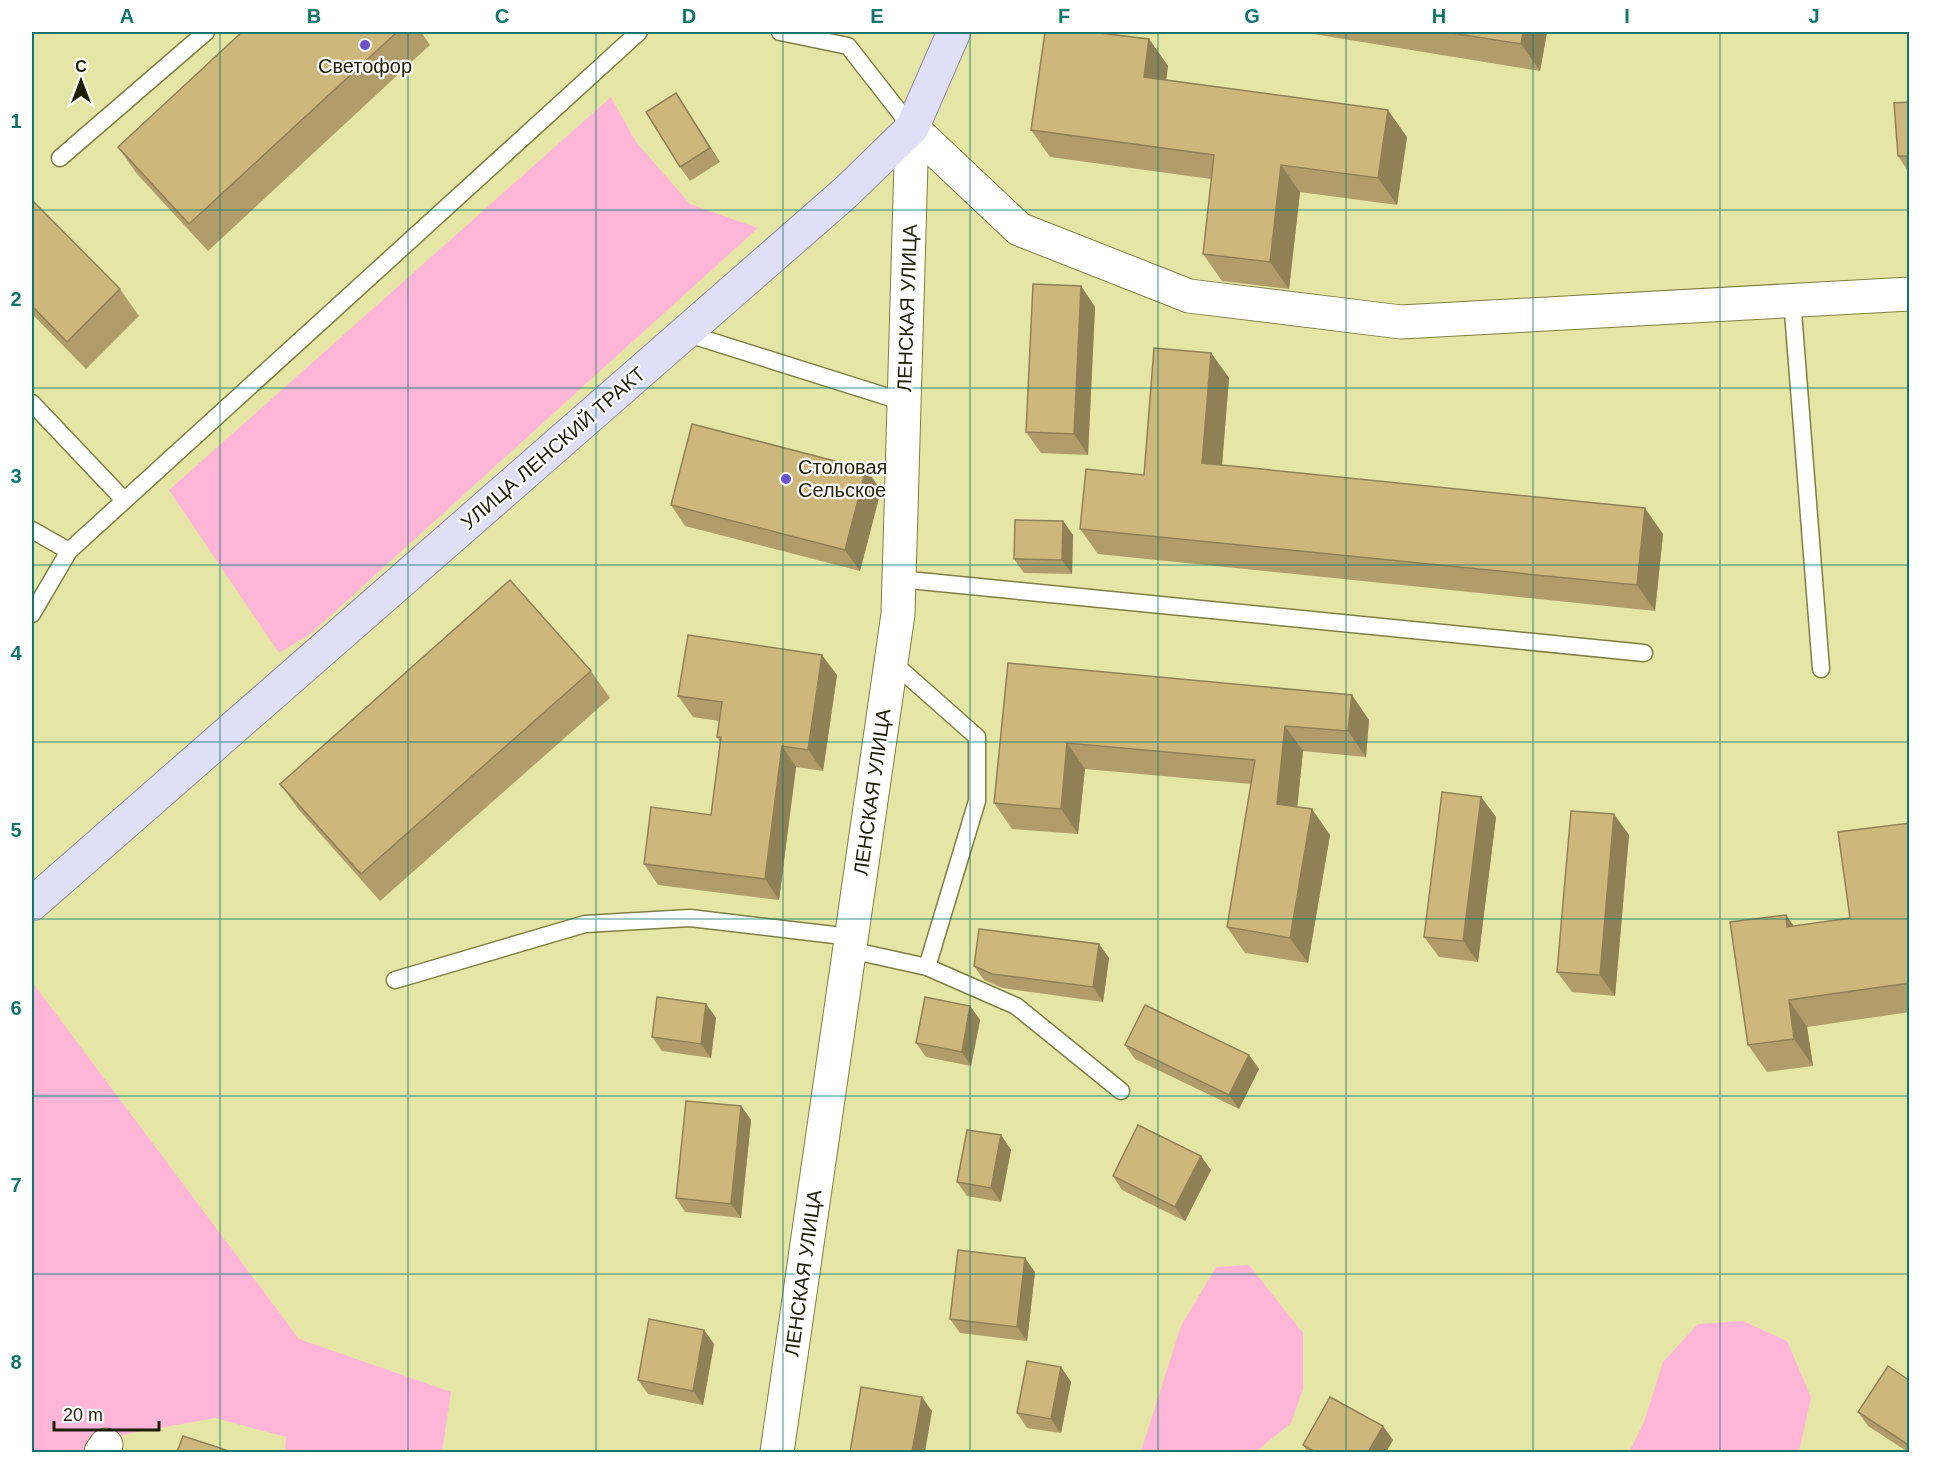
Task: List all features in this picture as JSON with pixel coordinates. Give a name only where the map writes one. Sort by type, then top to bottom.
[{"type":"main road","name":"УЛИЦА ЛЕНСКИЙ ТРАКТ","points":[[32,904],[845,193],[912,128],[954,32]]},
{"type":"street","points":[[912,128],[1019,229],[1189,297],[1401,322],[1910,294]]},
{"type":"street","name":"ЛЕНСКАЯ УЛИЦА","points":[[777,1452],[898,614],[912,128]]},
{"type":"lane","points":[[60,158],[206,32]]},
{"type":"lane","points":[[32,614],[69,551],[639,32]]},
{"type":"lane","points":[[780,32],[820,36],[848,46],[912,128]]},
{"type":"lane","points":[[1792,299],[1821,669]]},
{"type":"lane","points":[[685,333],[904,402]]},
{"type":"lane","points":[[32,403],[124,500]]},
{"type":"lane","points":[[32,530],[69,551]]},
{"type":"lane","points":[[899,579],[1644,653]]},
{"type":"lane","points":[[891,661],[977,737],[977,801],[927,967]]},
{"type":"lane","points":[[395,980],[585,924],[690,918],[850,944],[927,967],[1016,1006],[1121,1091]]},
{"type":"shaded area","points":[[611,97],[636,142],[690,204],[758,228],[310,634],[279,653],[169,490]]},
{"type":"shaded area","points":[[32,982],[299,1339],[451,1392],[442,1452],[285,1452],[286,1437],[215,1418],[94,1440],[85,1452],[32,1452]]},
{"type":"shaded area","points":[[1249,1265],[1303,1333],[1303,1389],[1291,1423],[1258,1450],[1250,1452],[1141,1451],[1181,1326],[1216,1267]]},
{"type":"shaded area","points":[[1743,1321],[1787,1341],[1811,1397],[1799,1452],[1629,1452],[1644,1422],[1663,1362],[1698,1324]]},
{"type":"building","points":[[242,32],[397,32],[189,224],[118,147]]},
{"type":"building","points":[[1045,32],[1091,32],[1149,39],[1144,77],[1388,110],[1378,178],[1281,165],[1270,262],[1203,254],[1214,155],[1031,130]]},
{"type":"building","points":[[1445,32],[1523,32],[1521,44]]},
{"type":"building","points":[[676,93],[710,148],[680,167],[646,112]]},
{"type":"building","points":[[1910,102],[1910,156],[1898,156],[1894,103]]},
{"type":"building","points":[[32,200],[120,289],[67,342],[32,306]]},
{"type":"building","points":[[1033,284],[1081,286],[1074,434],[1026,432]]},
{"type":"building","points":[[1154,348],[1211,353],[1202,463],[1645,508],[1637,585],[1080,529],[1086,469],[1144,475]]},
{"type":"building","points":[[692,424],[866,469],[845,550],[671,505]]},
{"type":"building","points":[[1015,520],[1063,521],[1062,560],[1014,559]]},
{"type":"building","points":[[510,580],[591,671],[361,874],[280,784]]},
{"type":"building","points":[[688,635],[822,655],[808,750],[782,746],[765,879],[644,864],[651,807],[711,815],[721,737],[717,737],[722,702],[678,696]]},
{"type":"building","points":[[1008,663],[1352,695],[1348,731],[1285,726],[1277,804],[1312,809],[1290,938],[1227,927],[1255,760],[1067,743],[1061,809],[994,803]]},
{"type":"building","points":[[1442,792],[1481,797],[1463,941],[1424,937]]},
{"type":"building","points":[[1571,811],[1614,814],[1600,975],[1557,972]]},
{"type":"building","points":[[1910,823],[1910,983],[1789,1000],[1794,1039],[1748,1045],[1730,922],[1786,915],[1787,927],[1850,918],[1838,832]]},
{"type":"building","points":[[979,929],[1099,944],[1093,987],[992,974],[974,966]]},
{"type":"building","points":[[657,997],[706,1004],[701,1044],[652,1037]]},
{"type":"building","points":[[925,997],[970,1006],[962,1052],[916,1043]]},
{"type":"building","points":[[1145,1005],[1249,1055],[1229,1095],[1125,1045]]},
{"type":"building","points":[[686,1101],[741,1106],[731,1204],[676,1198]]},
{"type":"building","points":[[1138,1125],[1201,1156],[1175,1207],[1113,1176]]},
{"type":"building","points":[[967,1130],[1001,1135],[991,1188],[957,1182]]},
{"type":"building","points":[[958,1250],[1025,1258],[1017,1327],[950,1319]]},
{"type":"building","points":[[649,1319],[704,1330],[693,1391],[638,1380]]},
{"type":"building","points":[[1027,1361],[1061,1367],[1051,1419],[1017,1413]]},
{"type":"building","points":[[1888,1366],[1910,1381],[1910,1446],[1858,1412]]},
{"type":"building","points":[[861,1387],[922,1397],[912,1452],[850,1452]]},
{"type":"building","points":[[1330,1397],[1383,1426],[1368,1452],[1315,1452],[1303,1445]]},
{"type":"building","points":[[183,1436],[232,1452],[177,1452]]},
{"type":"place","name":"Светофор","points":[[365,45]]},
{"type":"place","name":"Столовая Сельское","points":[[786,479]]}]
